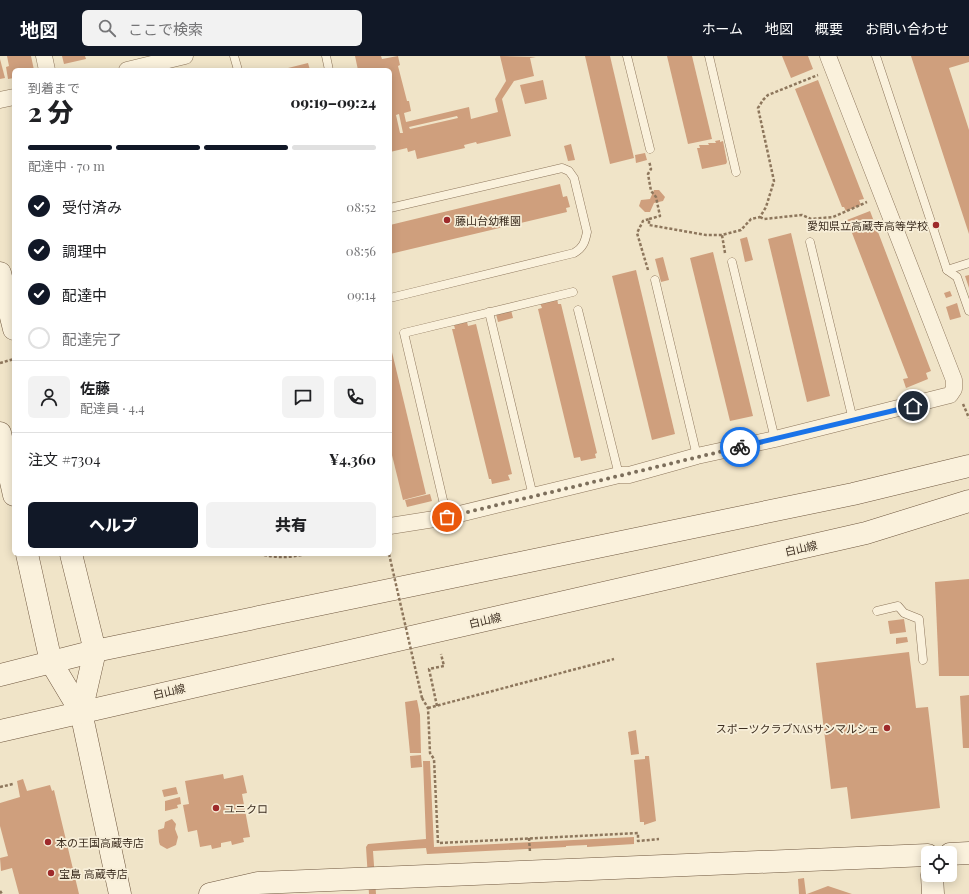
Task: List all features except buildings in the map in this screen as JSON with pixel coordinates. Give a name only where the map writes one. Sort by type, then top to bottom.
[{"type":"street","points":[[44,56],[47,68]]},
{"type":"street","points":[[139,66],[185,56]]},
{"type":"street","points":[[392,526],[447,517],[619,475],[628,475],[697,456],[775,439],[943,398],[950,395],[954,389],[954,380],[831,62]]},
{"type":"street","points":[[0,100],[12,97]]},
{"type":"street","points":[[0,273],[12,321]]},
{"type":"street","points":[[0,433],[12,487]]},
{"type":"street","points":[[0,676],[95,652],[853,494],[969,466]]},
{"type":"street","name":"白山線","points":[[0,731],[866,533],[969,501]]},
{"type":"street","points":[[866,533],[969,512]]},
{"type":"street","points":[[27,556],[51,662],[81,712],[120,894]]},
{"type":"street","points":[[71,556],[95,652],[81,712]]},
{"type":"street","points":[[957,854],[969,853]]},
{"type":"street","points":[[210,894],[265,882],[921,855]]},
{"type":"street","points":[[932,882],[933,894]]},
{"type":"lane","points":[[234,56],[237,68]]},
{"type":"lane","points":[[326,56],[329,68]]},
{"type":"lane","points":[[627,56],[650,149]]},
{"type":"lane","points":[[709,56],[736,172]]},
{"type":"lane","points":[[876,56],[947,270],[957,277],[969,311]]},
{"type":"lane","points":[[392,208],[562,168],[569,171],[574,178],[587,232],[585,242],[581,249],[574,253],[392,298]]},
{"type":"lane","points":[[810,242],[853,420]]},
{"type":"lane","points":[[732,262],[775,439]]},
{"type":"lane","points":[[947,270],[969,263]]},
{"type":"lane","points":[[655,280],[697,456]]},
{"type":"lane","points":[[447,517],[404,333],[573,292]]},
{"type":"lane","points":[[578,310],[619,475]]},
{"type":"lane","points":[[489,312],[533,496]]},
{"type":"lane","points":[[877,611],[898,606],[904,613],[919,619],[923,660]]},
{"type":"path","points":[[760,217],[766,207],[774,181],[758,108],[768,95],[831,62]]},
{"type":"path","points":[[650,149],[647,153],[651,169],[648,174],[651,191],[656,197],[660,216],[643,221],[637,233],[646,258],[650,281],[655,280]]},
{"type":"path","points":[[649,219],[649,225],[706,235],[722,235],[741,230],[751,219],[760,217],[764,218],[802,214],[811,219],[833,217],[882,196]]},
{"type":"path","points":[[722,235],[726,258],[732,262]]},
{"type":"path","points":[[0,363],[12,360]]},
{"type":"path","points":[[963,402],[969,418]]},
{"type":"path","points":[[267,556],[274,558],[291,558],[298,556]]},
{"type":"path","points":[[390,556],[422,698],[428,708],[430,753],[434,760],[438,843],[638,833],[639,845]]},
{"type":"path","points":[[436,706],[429,669],[444,666],[441,654]]},
{"type":"path","points":[[428,708],[614,659]]},
{"type":"path","points":[[0,787],[14,784]]},
{"type":"path","points":[[529,838],[530,855]]},
{"type":"path","points":[[638,841],[659,839]]},
{"type":"way so far","points":[[447,517],[619,475],[628,475],[697,456],[740,447]]},
{"type":"place","name":"藤山台幼稚園","points":[[447,220]]},
{"type":"place","name":"愛知県立高蔵寺高等学校","points":[[936,225]]},
{"type":"place","name":"スポーツクラブNASサンマルシェ","points":[[887,728]]},
{"type":"place","name":"ユニクロ","points":[[216,808]]},
{"type":"place","name":"本の王国高蔵寺店","points":[[48,842]]},
{"type":"place","name":"宝島 高蔵寺店","points":[[51,873]]},
{"type":"route","points":[[740,447],[913,406]]}]
